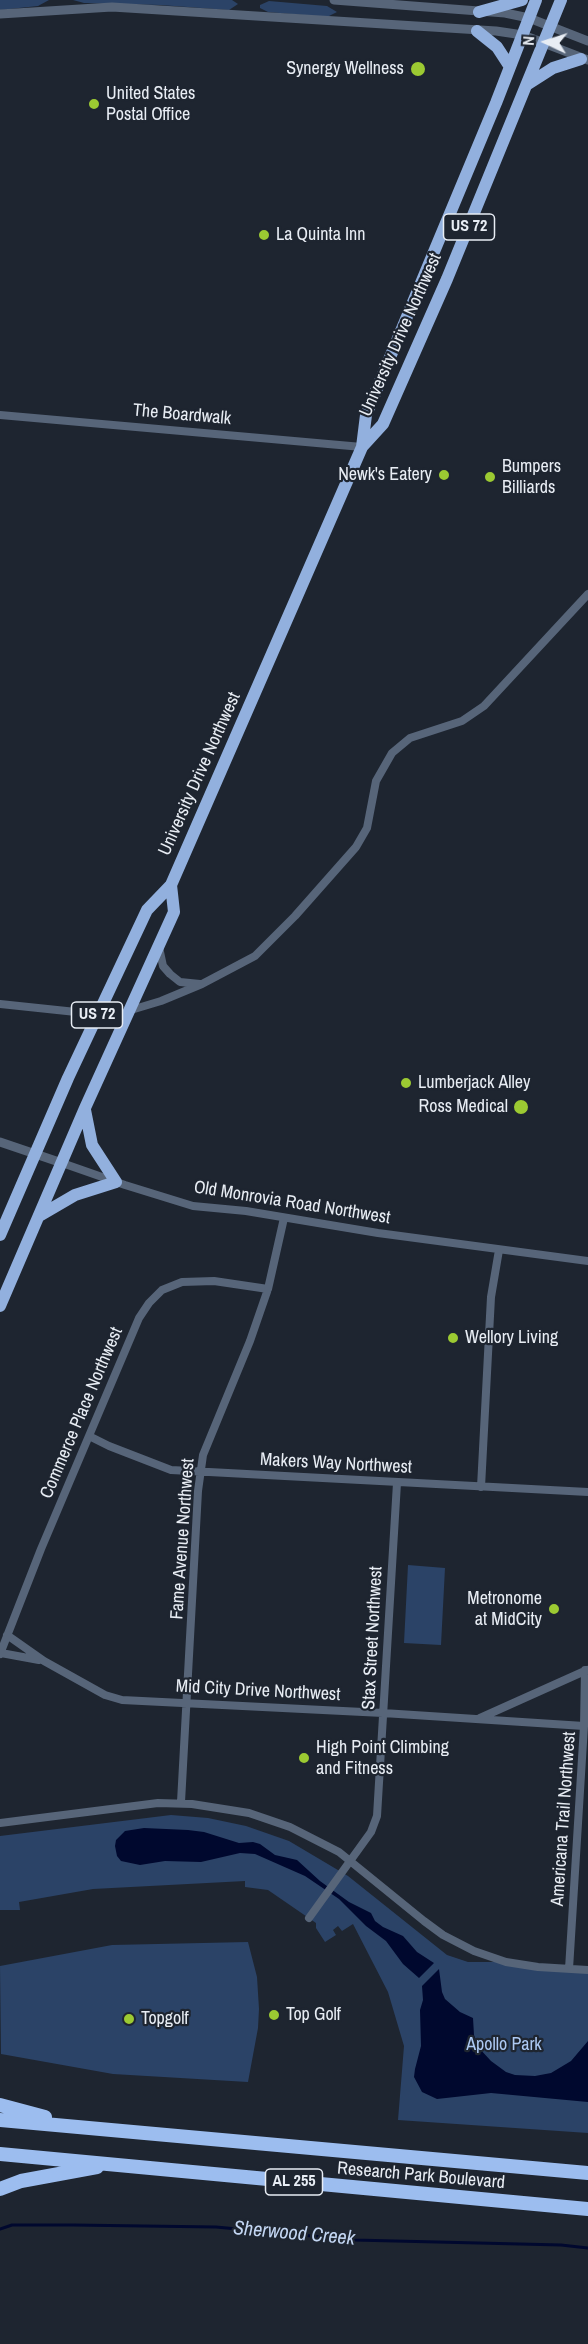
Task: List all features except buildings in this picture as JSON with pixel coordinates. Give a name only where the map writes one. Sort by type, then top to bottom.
[{"type":"highway","points":[[479,12],[522,0]]},
{"type":"highway","name":"University Drive Northwest","points":[[0,1235],[96,1018],[147,910],[171,885],[362,447],[366,415],[536,0]]},
{"type":"highway","name":"University Drive Northwest","points":[[362,447],[383,424],[447,279],[561,0]]},
{"type":"highway","points":[[477,31],[497,47],[510,67]]},
{"type":"highway","points":[[528,84],[553,68],[584,59]]},
{"type":"highway","name":"University Drive Northwest","points":[[0,1306],[85,1108],[174,912],[171,885]]},
{"type":"highway","points":[[39,1216],[75,1195],[116,1182],[93,1145],[85,1108]]},
{"type":"highway","points":[[0,2105],[81,2127]]},
{"type":"highway","name":"Research Park Boulevard","points":[[0,2120],[588,2174]]},
{"type":"highway","name":"Research Park Boulevard","points":[[0,2154],[588,2209]]},
{"type":"highway","points":[[0,2189],[21,2181],[114,2163]]},
{"type":"street","points":[[334,0],[505,13],[529,18],[588,41]]},
{"type":"street","points":[[0,14],[112,7],[477,31],[523,35],[584,59]]},
{"type":"street","name":"The Boardwalk","points":[[0,415],[362,447]]},
{"type":"street","points":[[131,1010],[202,984],[255,956],[295,916],[356,847],[368,828],[376,781],[393,753],[410,738],[462,721],[484,706],[588,594]]},
{"type":"street","points":[[159,946],[161,960],[170,974],[180,982],[202,984]]},
{"type":"street","points":[[0,1004],[76,1012],[96,1018]]},
{"type":"street","name":"Old Monrovia Road Northwest","points":[[0,1142],[193,1206],[588,1262]]},
{"type":"street","name":"Fame Avenue Northwest","points":[[181,1803],[200,1471],[203,1455],[250,1341],[268,1288],[284,1218]]},
{"type":"street","points":[[481,1487],[491,1297],[499,1250]]},
{"type":"street","name":"Commerce Place Northwest","points":[[1,1650],[139,1318],[149,1303],[162,1290],[182,1282],[202,1281],[268,1288]]},
{"type":"street","name":"Makers Way Northwest","points":[[89,1436],[171,1470],[588,1492]]},
{"type":"street","name":"Stax Street Northwest","points":[[309,1918],[371,1832],[377,1816],[397,1483]]},
{"type":"street","name":"Mid City Drive Northwest","points":[[7,1635],[44,1661],[114,1698],[585,1726]]},
{"type":"street","name":"Mid City Drive Northwest","points":[[1,1650],[44,1661]]},
{"type":"street","name":"Mid City Drive Northwest","points":[[479,1719],[586,1670]]},
{"type":"street","name":"Americana Trail Northwest","points":[[569,1969],[585,1726],[586,1670]]},
{"type":"street","points":[[0,1823],[146,1804],[181,1803],[223,1808],[271,1819],[313,1838],[351,1860],[424,1921],[458,1943],[506,1962],[538,1967],[588,1970]]},
{"type":"green space","points":[[0,0],[49,0],[38,6],[0,10]]},
{"type":"green space","points":[[73,0],[232,0],[238,4],[229,10],[84,3]]},
{"type":"green space","points":[[269,1],[327,6],[337,12],[327,17],[268,12],[260,8],[260,5]]},
{"type":"green space","points":[[408,1565],[445,1568],[441,1645],[404,1643]]},
{"type":"green space","name":"Apollo Park","points":[[171,1815],[208,1818],[246,1826],[289,1841],[348,1876],[447,1955],[468,1962],[506,1962],[588,1970],[588,2133],[398,2120],[404,2046],[388,1992],[353,1924],[342,1931],[338,1926],[333,1930],[336,1935],[325,1942],[316,1928],[316,1923],[268,1890],[245,1887],[245,1881],[93,1889],[19,1902],[20,1910],[0,1910],[0,1836]]},
{"type":"green space","name":"Topgolf","points":[[248,1942],[257,1977],[259,2009],[258,2028],[248,2082],[113,2074],[1,2054],[0,1966],[112,1945]]},
{"type":"shaded area","points":[[144,1828],[204,1832],[239,1843],[253,1842],[260,1844],[275,1855],[297,1860],[320,1881],[349,1902],[371,1913],[375,1921],[383,1927],[403,1936],[417,1952],[434,1963],[419,1978],[403,1964],[386,1941],[366,1926],[339,1899],[305,1876],[255,1854],[240,1853],[201,1862],[165,1861],[140,1865],[121,1861],[117,1856],[116,1840],[125,1831]]},
{"type":"shaded area","points":[[439,1969],[445,1999],[460,2012],[473,2018],[474,2035],[479,2048],[506,2072],[535,2076],[551,2073],[571,2061],[588,2041],[588,2102],[491,2093],[437,2099],[422,2092],[414,2077],[421,2046],[422,1986]]},
{"type":"waterway","name":"Sherwood Creek","points":[[0,2229],[12,2225],[216,2227],[354,2240],[561,2245],[588,2248]]},
{"type":"place","name":"Synergy Wellness","points":[[418,69]]},
{"type":"place","name":"United States Postal Office","points":[[94,104]]},
{"type":"place","name":"La Quinta Inn","points":[[264,235]]},
{"type":"place","name":"Newk's Eatery","points":[[444,475]]},
{"type":"place","name":"Bumpers Billiards","points":[[490,477]]},
{"type":"place","name":"Lumberjack Alley","points":[[406,1083]]},
{"type":"place","name":"Ross Medical","points":[[521,1107]]},
{"type":"place","name":"Wellory Living","points":[[453,1338]]},
{"type":"place","name":"Metronome at MidCity","points":[[554,1609]]},
{"type":"place","name":"High Point Climbing and Fitness","points":[[304,1758]]},
{"type":"place","name":"Top Golf","points":[[274,2015]]},
{"type":"place","name":"Topgolf","points":[[129,2019]]}]
